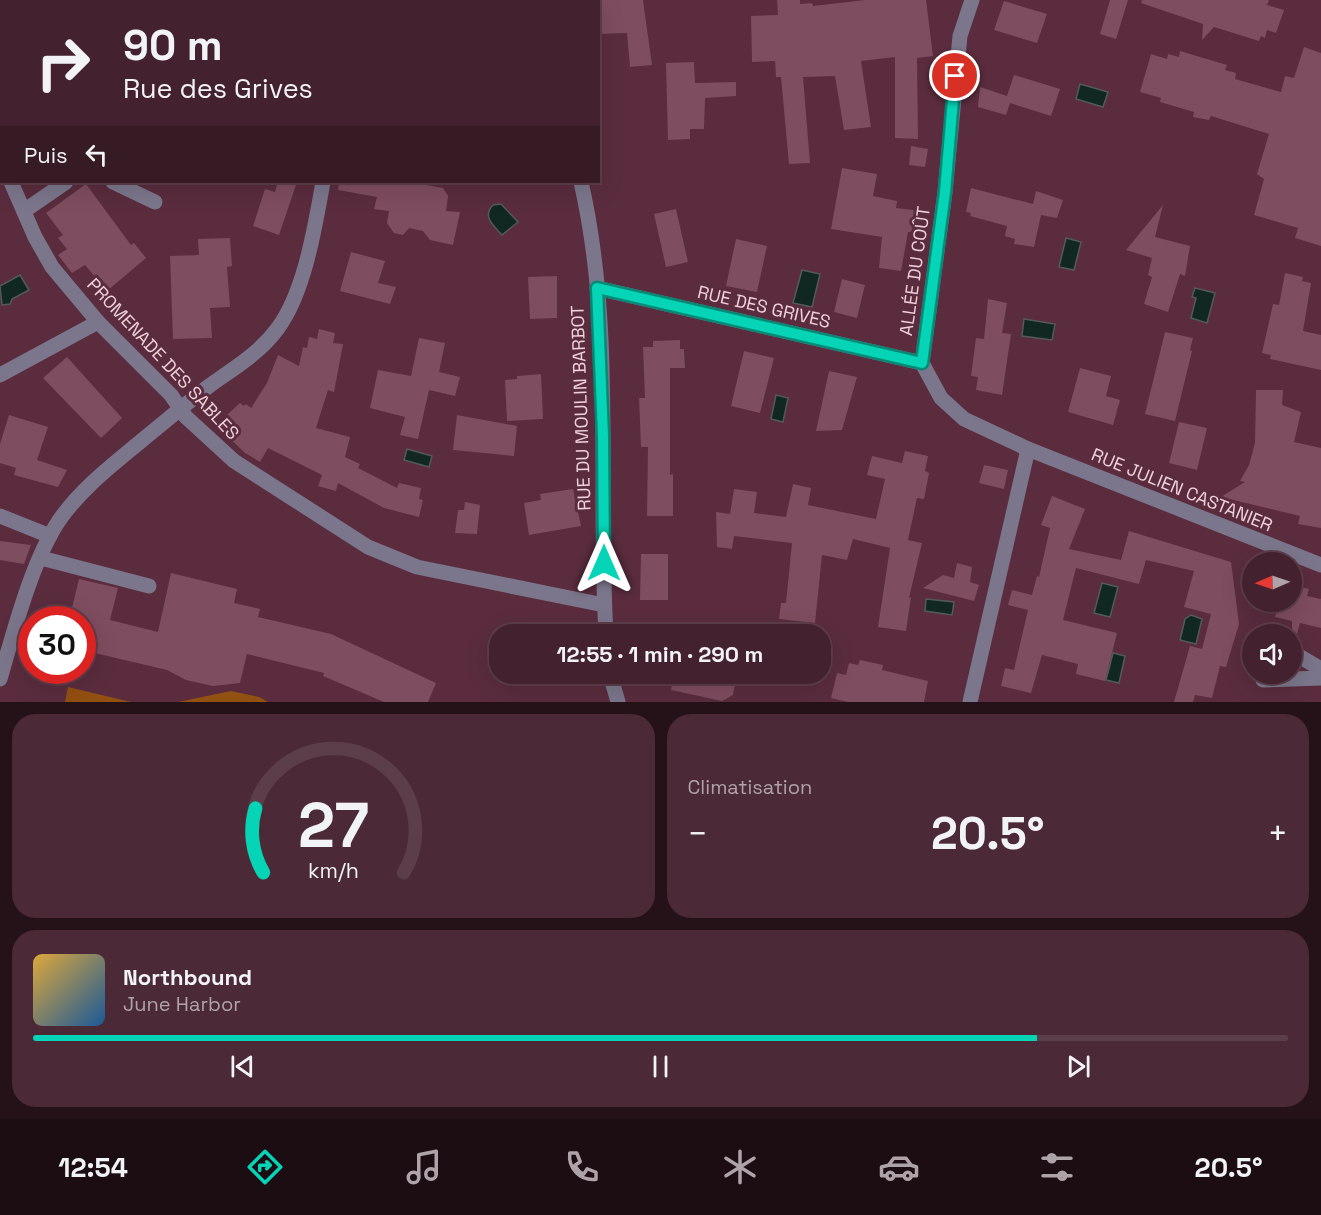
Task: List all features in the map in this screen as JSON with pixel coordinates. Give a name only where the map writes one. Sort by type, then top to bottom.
[{"type":"street","name":"ALLÉE DU COÛT","points":[[972,0],[960,36],[945,192],[922,363],[941,398],[964,419],[1028,449]]},
{"type":"street","name":"PROMENADE DES SABLES","points":[[11,183],[52,267],[98,322],[234,461],[368,547],[417,567],[604,605]]},
{"type":"street","points":[[24,211],[65,183]]},
{"type":"street","points":[[115,183],[155,202]]},
{"type":"street","points":[[0,679],[16,624],[50,536],[77,498],[109,468],[181,409],[265,345],[280,327],[292,304],[302,273],[323,183]]},
{"type":"street","name":"RUE DU MOULIN BARBOT","points":[[581,183],[597,288],[603,436],[605,624]]},
{"type":"street","name":"RUE DES GRIVES","points":[[597,288],[922,363]]},
{"type":"street","points":[[0,375],[98,322]]},
{"type":"street","points":[[970,702],[1028,449]]},
{"type":"street","name":"RUE JULIEN CASTANIER","points":[[1028,449],[1321,565]]},
{"type":"street","points":[[0,516],[50,536]]},
{"type":"street","points":[[41,558],[149,586]]},
{"type":"street","points":[[1302,658],[1321,669]]},
{"type":"street","points":[[1302,679],[1321,678]]},
{"type":"street","points":[[613,684],[618,702]]},
{"type":"shaded area","points":[[1080,84],[1108,92],[1103,107],[1076,99]]},
{"type":"shaded area","points":[[501,204],[518,222],[502,235],[490,221],[488,213],[493,205]]},
{"type":"shaded area","points":[[1066,238],[1081,242],[1074,270],[1059,267]]},
{"type":"shaded area","points":[[802,270],[820,274],[812,307],[793,303]]},
{"type":"shaded area","points":[[20,275],[29,290],[12,299],[10,304],[2,305],[0,286]]},
{"type":"shaded area","points":[[1195,288],[1215,293],[1207,323],[1191,318],[1196,298],[1192,297]]},
{"type":"shaded area","points":[[1024,319],[1055,324],[1052,340],[1022,336]]},
{"type":"shaded area","points":[[776,395],[788,398],[783,422],[771,419]]},
{"type":"shaded area","points":[[407,449],[432,456],[429,467],[404,460]]},
{"type":"shaded area","points":[[1102,583],[1118,587],[1110,617],[1094,613]]},
{"type":"shaded area","points":[[926,599],[954,602],[952,615],[925,611]]},
{"type":"shaded area","points":[[1191,615],[1202,619],[1196,644],[1180,640],[1185,619]]},
{"type":"shaded area","points":[[1113,653],[1125,656],[1119,683],[1106,680]]},
{"type":"shaded area","points":[[68,687],[131,702],[65,702]]},
{"type":"shaded area","points":[[231,691],[259,697],[268,702],[178,702]]},
{"type":"building","points":[[600,0],[643,0],[652,65],[630,67],[627,33],[600,34]]},
{"type":"building","points":[[777,0],[800,0],[800,4],[812,3],[813,6],[865,0],[926,0],[933,56],[917,58],[918,139],[895,138],[895,57],[861,61],[871,127],[844,130],[835,76],[803,77],[810,163],[789,164],[781,77],[776,77],[775,61],[752,62],[751,16],[778,15]]},
{"type":"building","points":[[1110,0],[1128,0],[1116,39],[1100,34]]},
{"type":"building","points":[[1142,0],[1269,0],[1267,5],[1284,10],[1276,33],[1267,30],[1265,38],[1261,36],[1259,41],[1214,27],[1202,40],[1203,24],[1141,3]]},
{"type":"building","points":[[1004,1],[1047,14],[1037,43],[994,30]]},
{"type":"building","points":[[1304,47],[1321,53],[1321,246],[1295,238],[1298,228],[1254,215],[1264,179],[1257,174],[1269,134],[1211,116],[1209,120],[1193,117],[1194,112],[1160,102],[1161,98],[1140,92],[1151,54],[1167,59],[1168,54],[1179,57],[1180,51],[1227,65],[1225,70],[1236,73],[1235,79],[1281,92],[1285,76],[1294,78]]},
{"type":"building","points":[[694,62],[695,83],[736,82],[736,96],[705,98],[704,129],[690,129],[690,139],[668,140],[666,63]]},
{"type":"building","points":[[1014,75],[1060,89],[1051,116],[1010,103],[1006,115],[978,107],[980,87],[1007,96]]},
{"type":"building","points":[[911,146],[928,149],[925,167],[909,165]]},
{"type":"building","points":[[842,168],[877,174],[873,196],[897,201],[896,208],[921,211],[918,231],[908,232],[901,271],[879,268],[882,237],[831,229]]},
{"type":"building","points":[[278,183],[297,183],[279,235],[253,226],[265,189],[275,192]]},
{"type":"building","points":[[339,183],[415,183],[443,188],[448,196],[446,211],[460,212],[453,245],[430,240],[423,231],[409,228],[403,235],[394,233],[387,223],[389,211],[374,209],[377,197],[338,190]]},
{"type":"building","points":[[86,184],[131,245],[134,243],[146,258],[107,291],[85,265],[72,273],[58,255],[67,249],[58,238],[63,235],[46,213]]},
{"type":"building","points":[[971,188],[1033,204],[1036,191],[1063,200],[1057,218],[1041,215],[1034,247],[1014,244],[1015,239],[1005,236],[1007,226],[970,216],[971,213],[966,212]]},
{"type":"building","points":[[1163,205],[1155,237],[1190,246],[1185,276],[1180,274],[1168,312],[1144,304],[1152,277],[1148,275],[1152,258],[1126,250]]},
{"type":"building","points":[[676,209],[688,262],[666,267],[654,214]]},
{"type":"building","points":[[230,238],[232,266],[227,267],[230,307],[210,308],[212,338],[173,339],[170,256],[199,255],[198,239]]},
{"type":"building","points":[[736,239],[767,246],[757,292],[726,286]]},
{"type":"building","points":[[351,252],[385,261],[378,283],[396,287],[390,304],[340,291]]},
{"type":"building","points":[[1285,273],[1303,277],[1302,281],[1311,283],[1303,331],[1321,335],[1321,370],[1270,359],[1271,355],[1262,353],[1273,304],[1279,305]]},
{"type":"building","points":[[557,276],[557,318],[530,319],[528,277]]},
{"type":"building","points":[[842,279],[865,285],[857,318],[834,312]]},
{"type":"building","points":[[988,299],[1007,303],[1002,333],[1011,334],[1002,395],[976,390],[978,377],[971,376],[976,338],[984,339]]},
{"type":"building","points":[[319,329],[335,333],[333,343],[343,344],[334,392],[328,390],[316,428],[350,437],[345,457],[360,464],[358,468],[397,488],[399,483],[421,488],[419,499],[423,500],[419,517],[384,508],[338,483],[336,491],[318,486],[322,475],[268,448],[260,462],[245,453],[216,425],[240,403],[251,408],[267,383],[278,355],[299,366],[303,347],[307,348],[309,337],[317,339]]},
{"type":"building","points":[[1165,332],[1193,338],[1175,421],[1145,414]]},
{"type":"building","points":[[419,338],[445,343],[439,372],[460,377],[455,396],[429,390],[418,439],[400,435],[405,417],[370,408],[378,370],[411,376]]},
{"type":"building","points":[[680,340],[680,349],[684,349],[685,368],[670,368],[670,475],[673,474],[673,516],[647,516],[648,447],[641,447],[639,398],[645,398],[643,347],[653,347],[653,341]]},
{"type":"building","points":[[744,351],[774,358],[760,413],[731,406]]},
{"type":"building","points":[[67,357],[122,418],[101,438],[43,378]]},
{"type":"building","points":[[1080,368],[1111,376],[1106,396],[1120,400],[1113,425],[1068,412]]},
{"type":"building","points":[[829,371],[857,377],[842,430],[816,431]]},
{"type":"building","points":[[541,374],[543,419],[507,421],[505,380],[517,379],[517,376]]},
{"type":"building","points":[[1256,390],[1283,390],[1282,405],[1301,412],[1294,442],[1321,448],[1321,528],[1298,524],[1300,516],[1221,497],[1245,482],[1240,481],[1249,465],[1255,443]]},
{"type":"building","points":[[9,415],[48,427],[37,460],[67,470],[58,487],[14,475],[16,468],[0,463],[0,444]]},
{"type":"building","points":[[457,415],[517,426],[514,456],[453,450]]},
{"type":"building","points":[[1179,422],[1207,428],[1197,470],[1169,463]]},
{"type":"building","points":[[905,451],[928,456],[925,471],[929,473],[924,499],[917,498],[908,540],[922,543],[909,598],[911,597],[906,631],[878,627],[890,548],[853,539],[847,560],[822,555],[815,623],[779,619],[781,603],[786,603],[792,543],[734,536],[732,549],[717,547],[716,512],[730,514],[734,489],[757,492],[754,513],[786,517],[793,484],[811,488],[808,505],[876,519],[885,479],[867,475],[872,456],[902,463]]},
{"type":"building","points":[[984,465],[1008,470],[1004,489],[979,483]]},
{"type":"building","points":[[573,489],[581,526],[529,535],[524,503],[541,500],[540,494]]},
{"type":"building","points":[[1052,496],[1085,509],[1069,549],[1121,560],[1129,531],[1231,562],[1239,624],[1226,667],[1220,666],[1212,698],[1195,695],[1193,702],[1174,702],[1190,646],[1202,649],[1211,614],[1184,607],[1194,571],[1146,560],[1139,584],[1076,568],[1063,620],[1117,633],[1105,681],[1076,674],[1078,664],[1042,655],[1031,693],[1001,686],[1005,668],[1014,670],[1028,610],[1008,605],[1012,590],[1032,595],[1037,576],[1039,577],[1050,528],[1041,525]]},
{"type":"building","points":[[465,502],[480,505],[477,534],[455,533],[458,510],[464,510]]},
{"type":"building","points":[[0,541],[31,545],[24,564],[0,560]]},
{"type":"building","points":[[641,554],[668,554],[668,600],[640,600]]},
{"type":"building","points":[[957,563],[972,567],[970,582],[979,585],[974,601],[923,588],[943,575],[954,578]]},
{"type":"building","points":[[171,573],[237,589],[234,603],[260,609],[258,617],[331,634],[436,683],[428,702],[384,702],[323,676],[324,673],[247,654],[240,683],[213,686],[186,680],[167,670],[96,653],[96,606],[72,606],[79,579],[118,588],[110,620],[158,632]]},
{"type":"building","points":[[1302,587],[1309,589],[1307,596],[1321,599],[1321,628],[1300,623],[1292,624],[1292,621],[1275,617],[1277,612],[1302,612]]},
{"type":"building","points":[[860,660],[883,665],[882,670],[928,681],[924,702],[848,702],[831,698],[837,673],[846,675],[849,663],[858,665]]},
{"type":"building","points":[[672,684],[735,684],[733,695],[722,701],[671,690]]},
{"type":"route","points":[[604,563],[603,436],[597,288],[922,363],[945,192],[955,76]]}]
